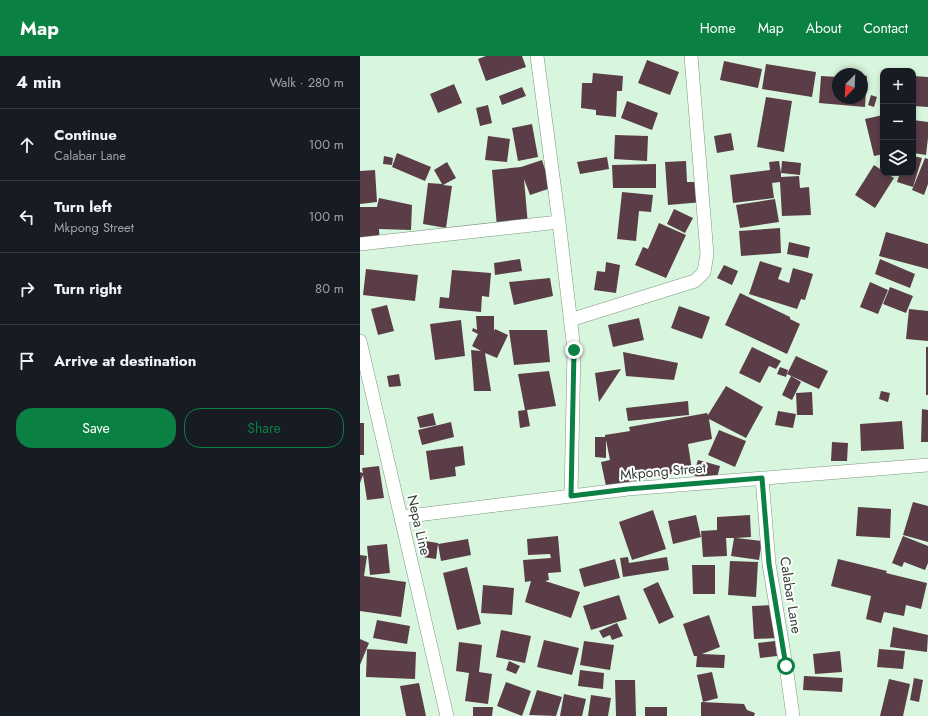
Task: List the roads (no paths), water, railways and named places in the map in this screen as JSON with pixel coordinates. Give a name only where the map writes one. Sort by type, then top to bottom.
[{"type":"street","points":[[537,56],[574,350],[571,496]]},
{"type":"street","points":[[570,320],[695,281],[704,272],[707,254],[691,56]]},
{"type":"street","points":[[360,244],[559,222]]},
{"type":"street","name":"Nepa Line","points":[[360,341],[447,716]]},
{"type":"street","name":"Mkpong Street","points":[[401,517],[628,489],[928,465]]},
{"type":"street","name":"Calabar Lane","points":[[762,478],[769,564],[793,716]]}]
